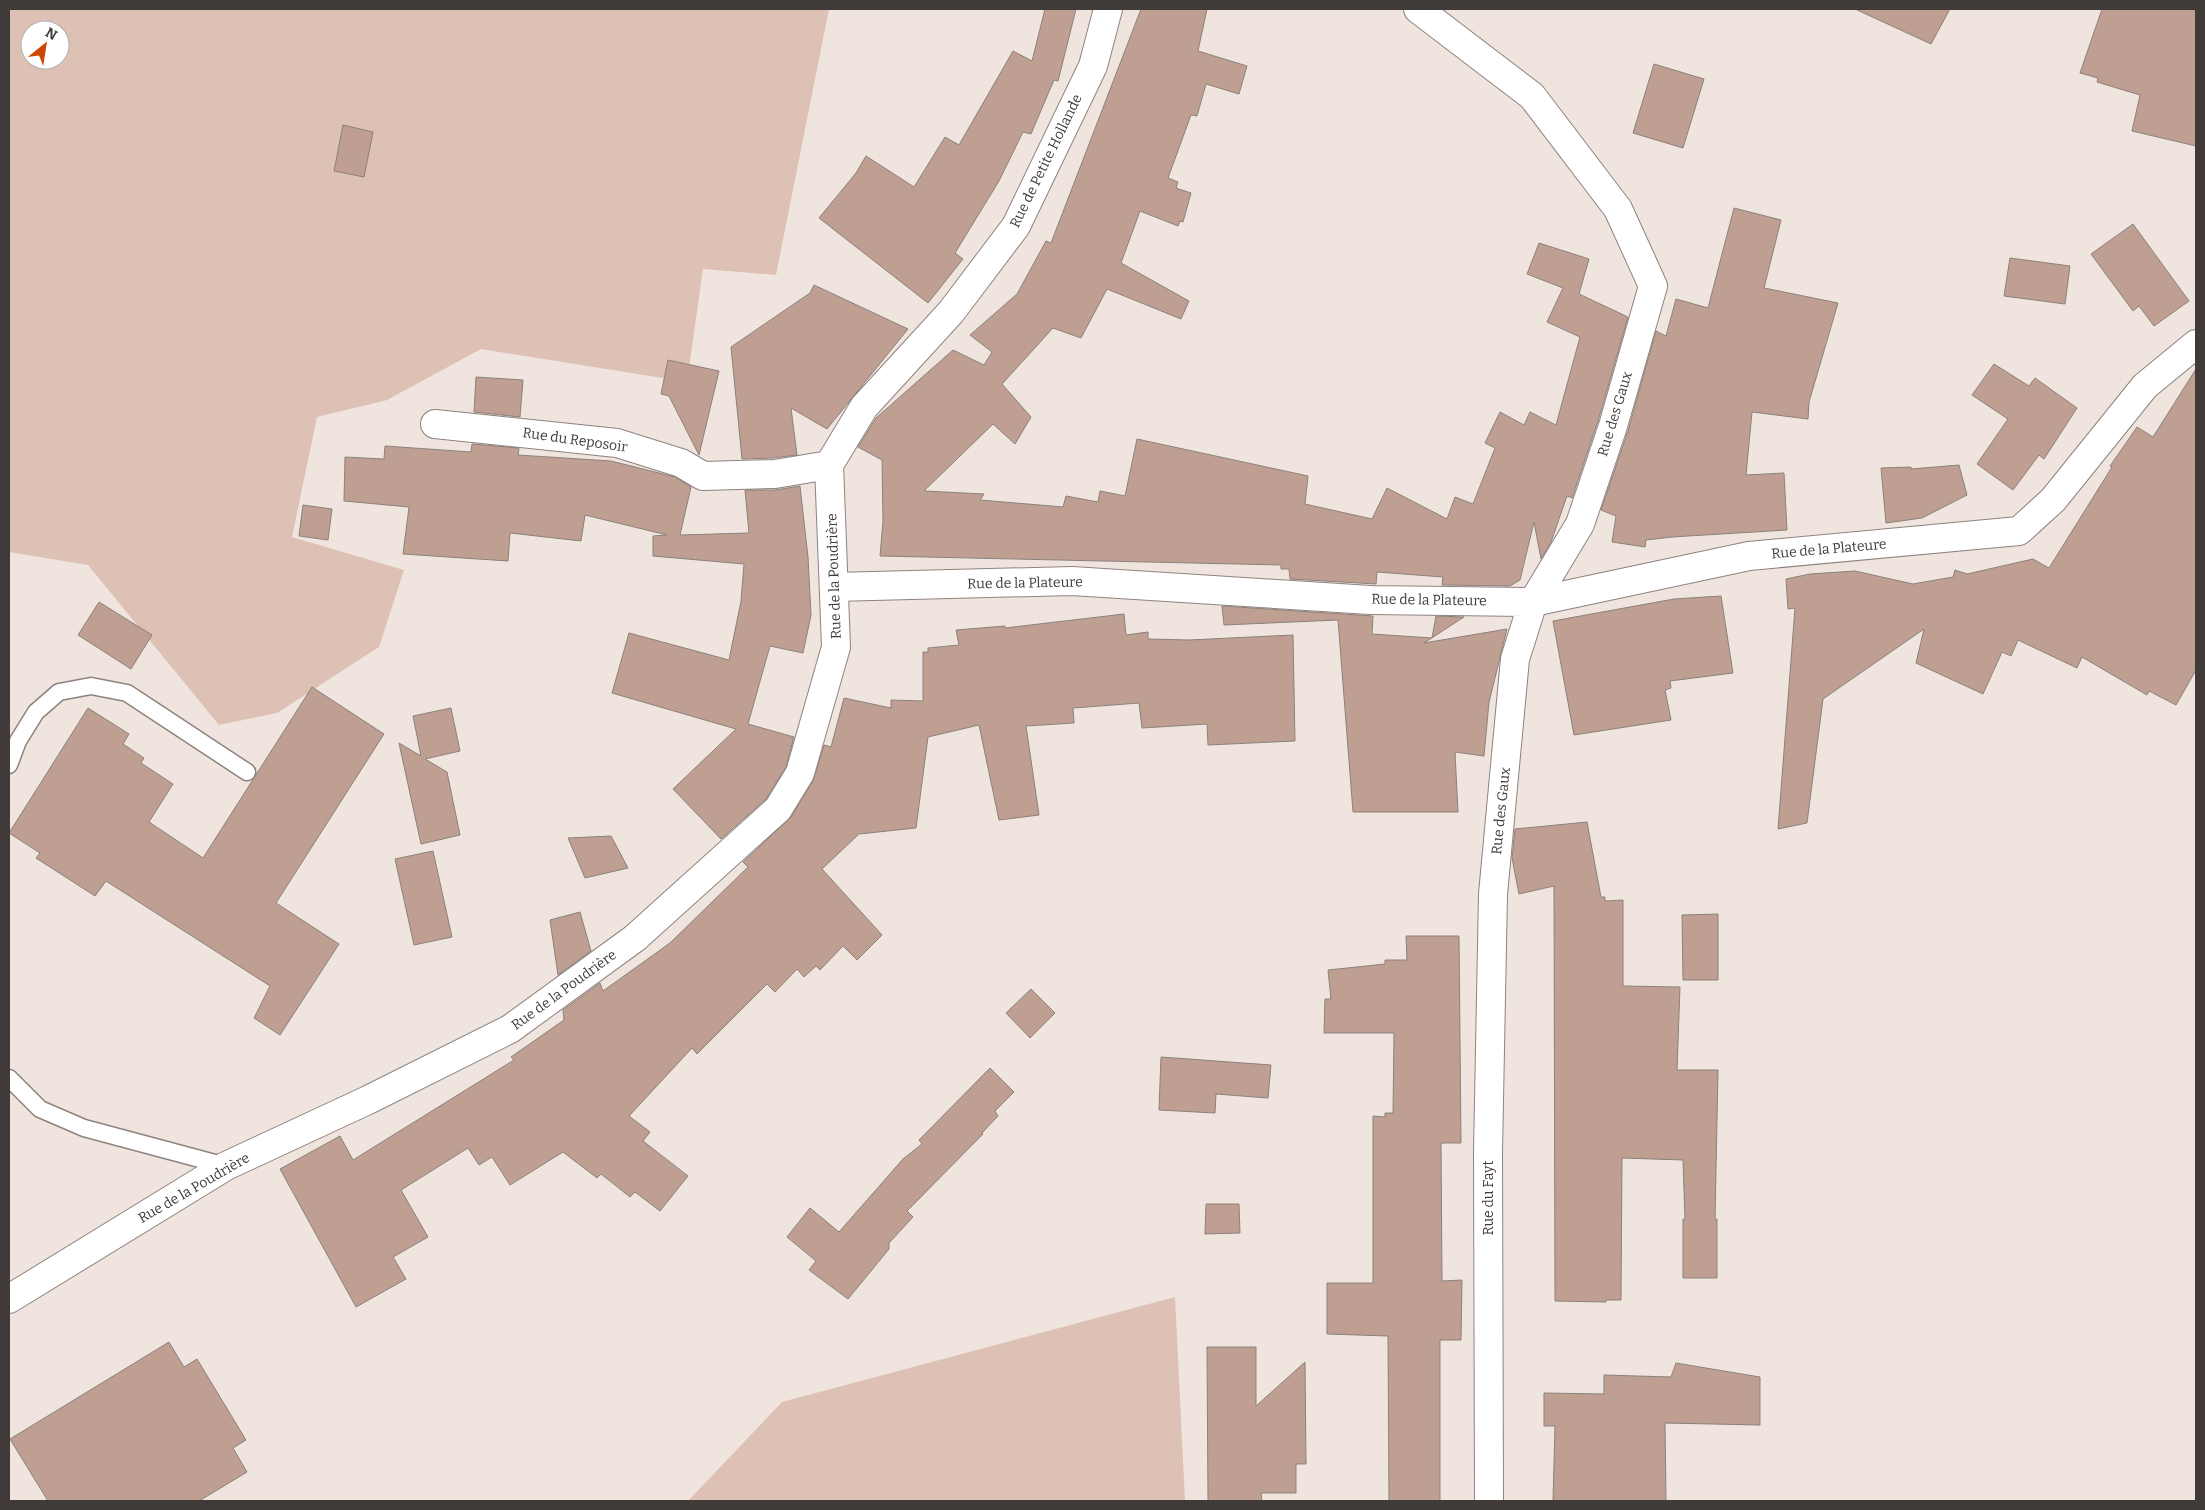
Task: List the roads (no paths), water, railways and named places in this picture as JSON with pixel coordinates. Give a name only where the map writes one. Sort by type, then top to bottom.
[{"type":"street","name":"Rue de Petite Hollande","points":[[829,465],[864,407],[951,312],[1016,226],[1093,66],[1108,9]]},
{"type":"street","name":"Rue des Gaux","points":[[1418,9],[1532,96],[1618,209],[1653,286],[1612,426],[1580,524],[1533,602],[1515,659],[1492,894]]},
{"type":"street","name":"Rue de la Plateure","points":[[834,586],[1072,581],[1370,600],[1533,602],[1749,556],[2019,531],[2053,500],[2145,386],[2196,344]]},
{"type":"street","name":"Rue du Reposoir","points":[[435,424],[617,443],[681,463],[703,476],[775,474],[829,465]]},
{"type":"street","name":"Rue de la Poudrière","points":[[9,1299],[226,1166],[368,1100],[510,1030],[635,938],[778,809],[800,773],[836,647],[829,465]]},
{"type":"street","name":"Rue du Fayt","points":[[1489,1501],[1488,1152],[1492,894]]},
{"type":"lane","points":[[9,765],[18,741],[36,712],[59,692],[91,686],[127,692],[247,772]]},
{"type":"lane","points":[[9,1078],[40,1109],[84,1128],[226,1166]]}]
